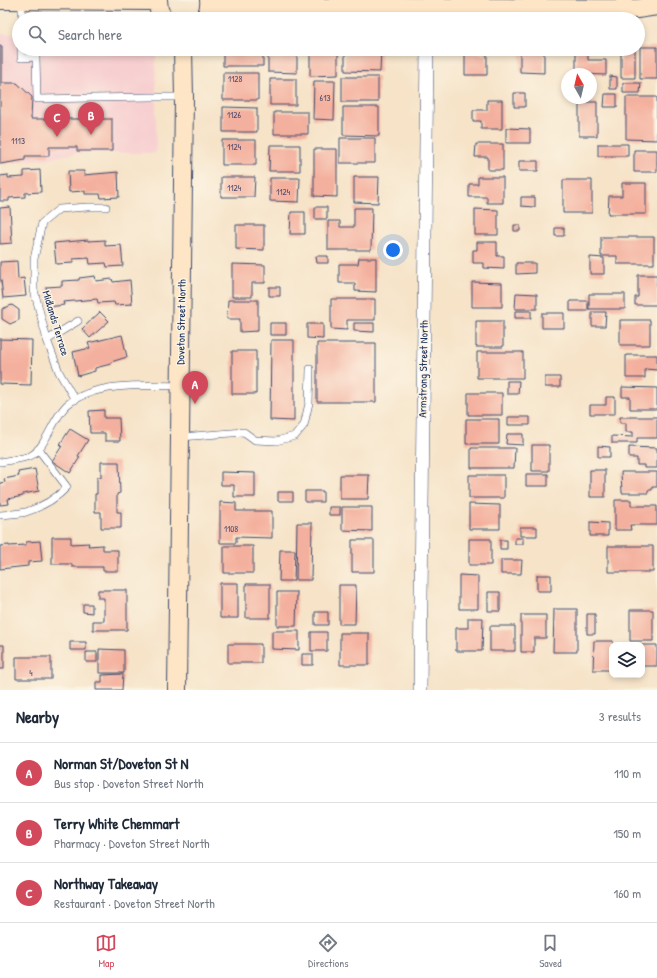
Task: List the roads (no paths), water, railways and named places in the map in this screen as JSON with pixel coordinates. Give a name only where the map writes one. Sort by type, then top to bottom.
[{"type":"main road","points":[[0,0],[158,1],[160,12]]},
{"type":"main road","points":[[638,10],[657,6]]},
{"type":"main road","points":[[208,8],[281,8],[398,12]]},
{"type":"main road","points":[[497,12],[638,10],[657,13]]},
{"type":"main road","name":"Doveton Street North","points":[[177,690],[181,438],[183,56]]},
{"type":"street","name":"Armstrong Street North","points":[[420,690],[427,56]]},
{"type":"lane","points":[[22,0],[22,12]]},
{"type":"lane","points":[[21,56],[21,58],[36,57],[37,99],[150,96],[184,98]]},
{"type":"lane","name":"Midlands Terrace","points":[[75,400],[60,372],[48,340],[34,290],[34,259],[42,223],[59,209],[106,207]]},
{"type":"lane","points":[[48,340],[78,321]]},
{"type":"lane","points":[[181,438],[244,432],[255,440],[276,441],[295,436],[304,425],[309,403],[310,369]]},
{"type":"lane","points":[[0,462],[31,455],[38,449],[55,420],[67,404],[85,394],[109,388],[140,385],[181,386]]},
{"type":"lane","points":[[0,515],[31,510],[59,496],[67,487],[38,449]]},
{"type":"place","name":"Terry White Chemmart","points":[[91,135]]},
{"type":"place","name":"Northway Takeaway","points":[[57,137]]},
{"type":"place","name":"Norman St/Doveton St N","points":[[195,404]]}]
